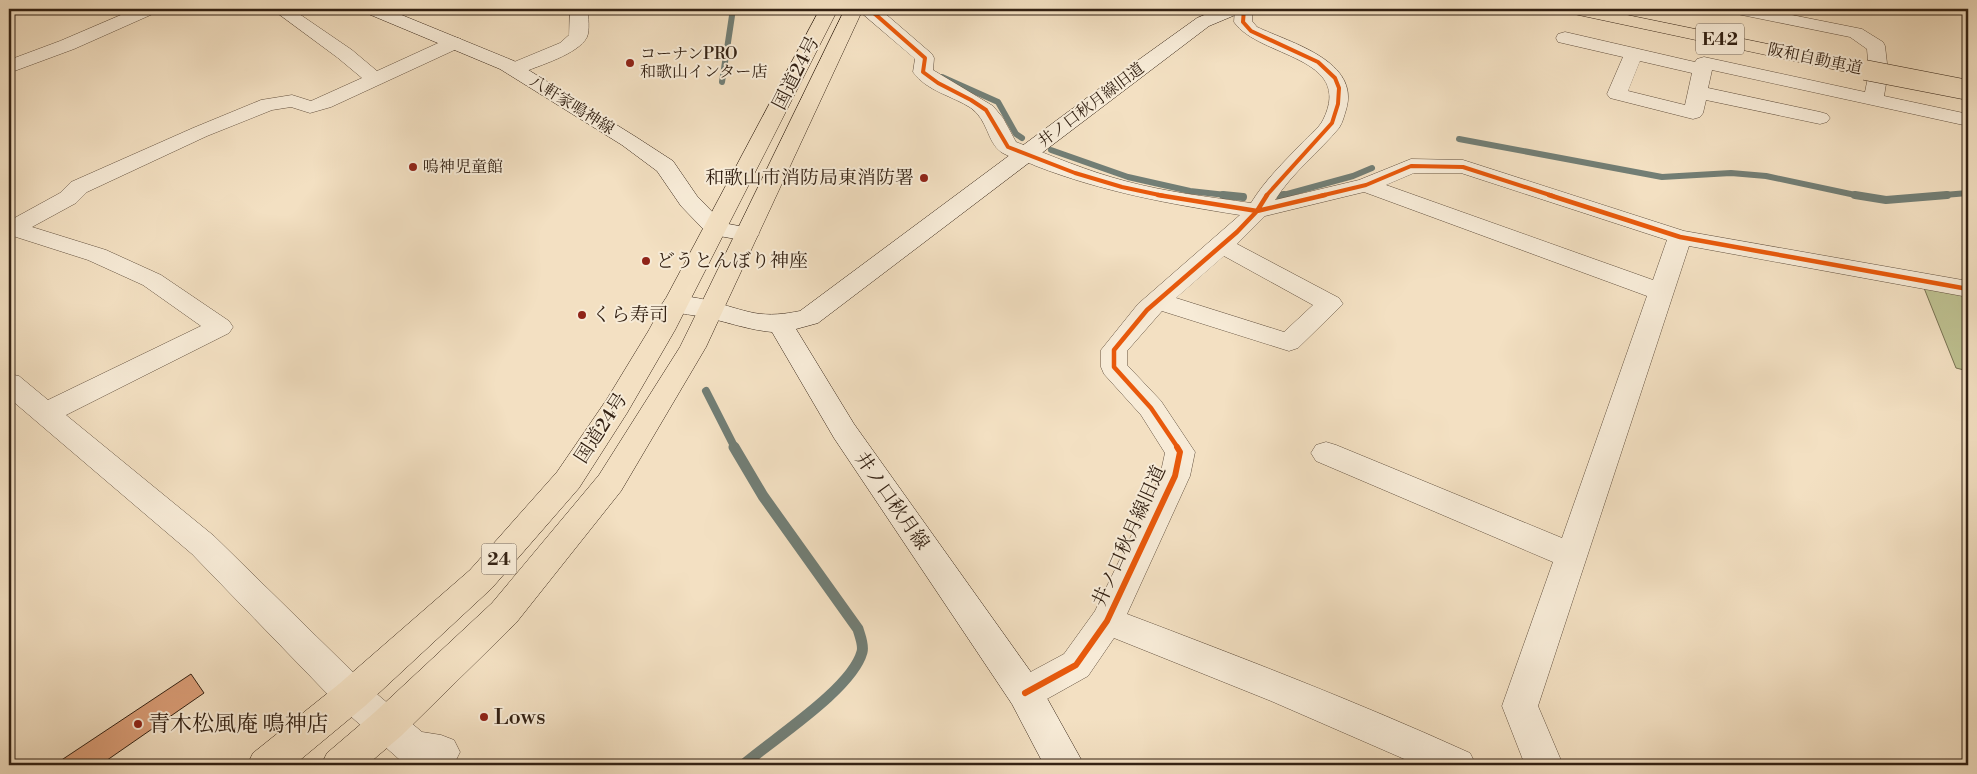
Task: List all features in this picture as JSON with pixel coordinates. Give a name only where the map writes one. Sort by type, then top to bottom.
[{"type":"highway","name":"国道24号","points":[[266,765],[352,696],[481,579],[568,480],[617,406],[675,304],[716,229],[829,9]]},
{"type":"highway","name":"国道24号","points":[[340,765],[388,724],[504,613],[610,483],[693,347],[854,9]]},
{"type":"highway","name":"阪和自動車道","points":[[1574,9],[1866,64],[1968,78]]},
{"type":"highway","name":"阪和自動車道","points":[[1625,9],[1866,64],[1968,90]]},
{"type":"street","points":[[9,67],[67,45],[149,9]]},
{"type":"street","points":[[281,9],[345,54],[376,80]]},
{"type":"street","name":"八軒家鳴神線","points":[[372,9],[514,69],[629,140],[665,166],[689,200],[716,229]]},
{"type":"street","points":[[514,69],[567,47],[578,36],[579,9]]},
{"type":"street","points":[[866,9],[875,14],[925,58],[923,72],[927,76],[988,112],[1008,147],[1075,173],[1122,187],[1168,197],[1257,210],[1366,185],[1411,166],[1463,167],[1680,237],[1968,289]]},
{"type":"street","name":"井ノ口秋月線旧道","points":[[780,324],[809,317],[1203,22],[1234,9]]},
{"type":"street","name":"井ノ口秋月線旧道","points":[[1026,693],[1076,665],[1107,621],[1175,476],[1180,452],[1151,408],[1114,367],[1114,350],[1147,310],[1222,246],[1257,210],[1270,190],[1332,123],[1338,104],[1339,88],[1335,78],[1318,62],[1251,31],[1243,22],[1244,9]]},
{"type":"street","points":[[1737,9],[1767,12],[1856,33],[1876,46],[1879,81],[1872,99]]},
{"type":"street","points":[[1565,38],[1702,69]]},
{"type":"street","points":[[10,229],[68,198],[80,187],[200,132],[268,104],[292,101],[310,107],[324,104],[454,43]]},
{"type":"street","points":[[1634,54],[1614,101],[1693,113],[1704,63],[1968,120]]},
{"type":"street","points":[[1698,92],[1820,118]]},
{"type":"street","points":[[1366,185],[1661,292]]},
{"type":"street","points":[[10,229],[97,255],[152,280],[220,327],[93,388],[44,414]]},
{"type":"street","points":[[716,229],[747,234]]},
{"type":"street","points":[[1544,765],[1520,706],[1680,237]]},
{"type":"street","points":[[1157,301],[1289,342],[1330,304],[1222,246]]},
{"type":"street","points":[[675,304],[710,310],[755,322],[780,324]]},
{"type":"street","name":"井ノ口秋月線","points":[[780,324],[844,431],[1026,693],[1063,761],[1063,765]]},
{"type":"street","points":[[9,383],[203,545],[352,696],[388,724],[413,748],[441,752]]},
{"type":"street","points":[[1326,454],[1572,556]]},
{"type":"street","points":[[1107,621],[1209,660],[1398,738],[1457,765]]},
{"type":"green space","points":[[1922,283],[1968,291],[1968,371],[1956,368]]},
{"type":"building","name":"青木松風庵 鳴神店","points":[[191,674],[204,693],[100,765],[54,765]]},
{"type":"waterway","points":[[722,82],[733,9]]},
{"type":"waterway","points":[[942,77],[998,102],[1016,134],[1022,138]]},
{"type":"waterway","points":[[1459,139],[1662,177],[1731,173],[1766,176],[1856,195]]},
{"type":"waterway","points":[[1051,150],[1128,177],[1190,191],[1235,196]]},
{"type":"waterway","points":[[1284,195],[1280,196],[1353,176],[1372,168]]},
{"type":"waterway","points":[[1932,196],[1968,193]]},
{"type":"waterway","points":[[1223,195],[1243,197]]},
{"type":"waterway","points":[[1856,195],[1886,200],[1947,195]]},
{"type":"waterway","points":[[706,391],[735,448]]},
{"type":"waterway","points":[[734,447],[763,496],[858,629],[862,641],[862,652],[855,666],[843,682],[810,713],[743,765]]},
{"type":"cycle path","points":[[866,9],[875,14],[925,58],[923,72],[930,78],[979,104],[986,110],[1008,147],[1075,173],[1122,187],[1168,197],[1257,211],[1366,185],[1411,166],[1463,167],[1680,237],[1968,289]]},
{"type":"cycle path","points":[[1025,693],[1076,665],[1107,621],[1175,476],[1180,452],[1151,408],[1114,367],[1114,350],[1147,310],[1237,232],[1257,211],[1270,190],[1332,123],[1338,104],[1339,88],[1335,78],[1318,62],[1251,31],[1243,22],[1244,9]]},
{"type":"place","name":"コーナンPRO 和歌山インター店","points":[[630,63]]},
{"type":"place","name":"嗚神児童館","points":[[413,167]]},
{"type":"place","name":"和歌山市消防局東消防署","points":[[924,178]]},
{"type":"place","name":"どうとんぼり神座","points":[[646,261]]},
{"type":"place","name":"くら寿司","points":[[582,315]]},
{"type":"place","name":"Lows","points":[[484,717]]},
{"type":"place","name":"青木松風庵 鳴神店","points":[[138,724]]}]
